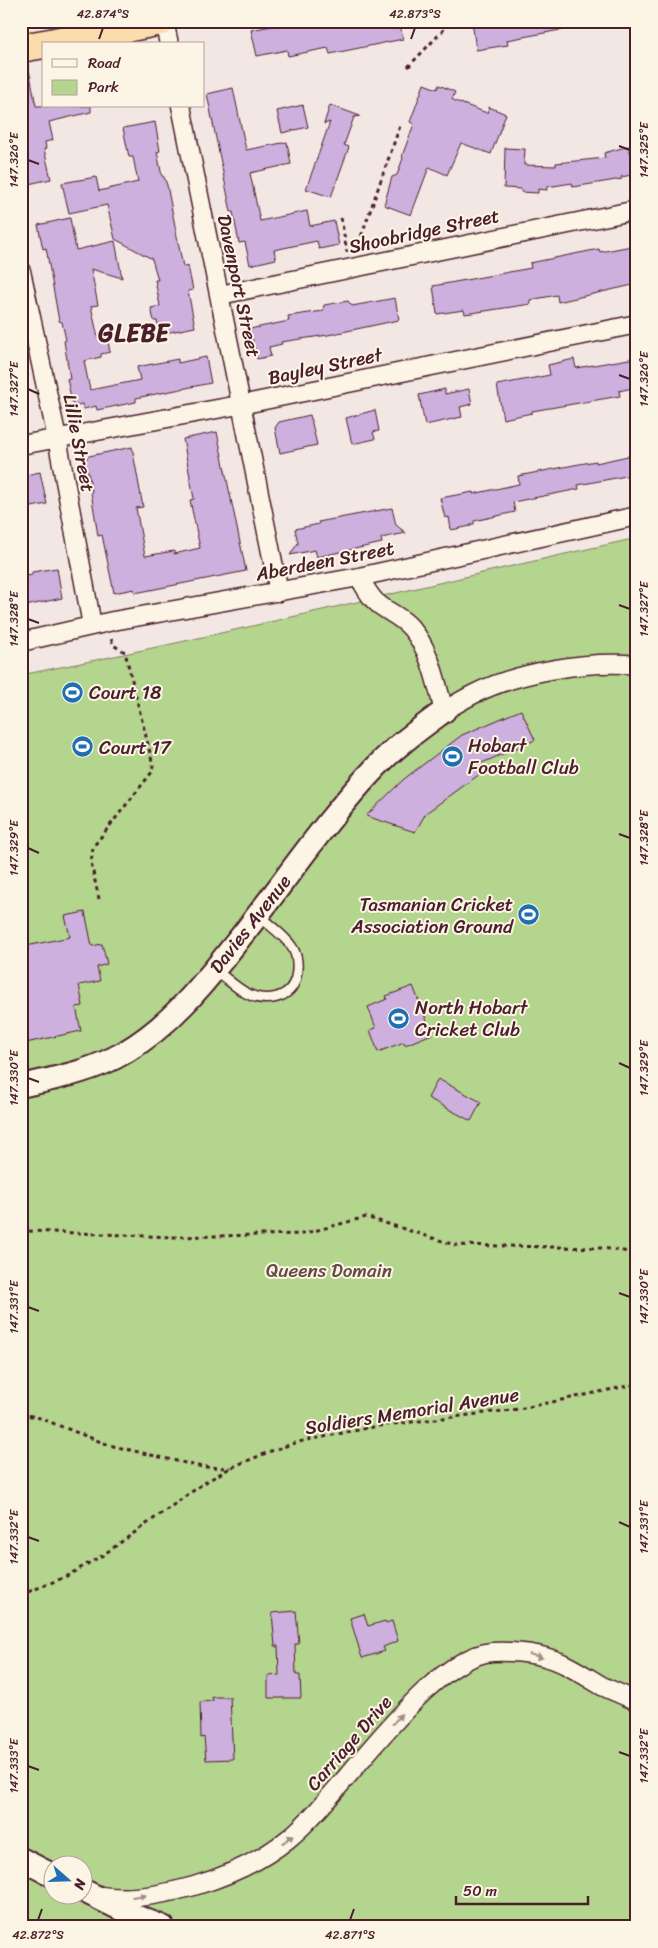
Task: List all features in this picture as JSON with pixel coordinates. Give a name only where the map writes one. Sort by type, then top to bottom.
[{"type":"highway","points":[[54,42],[162,21]]},
{"type":"highway","points":[[21,48],[42,44]]},
{"type":"street","points":[[162,21],[168,42]]},
{"type":"street","name":"Davenport Street","points":[[181,108],[279,592]]},
{"type":"street","name":"Shoobridge Street","points":[[220,294],[637,210]]},
{"type":"street","name":"Lillie Street","points":[[21,271],[57,438],[92,625]]},
{"type":"street","name":"Bayley Street","points":[[21,445],[241,405],[637,324]]},
{"type":"street","name":"Aberdeen Street","points":[[21,642],[92,625],[359,577],[637,516]]},
{"type":"street","points":[[359,577],[374,601],[398,616],[411,628],[424,647],[444,711],[476,693],[537,674],[597,663],[637,665]]},
{"type":"street","name":"Davies Avenue","points":[[21,1086],[102,1064],[144,1041],[189,999],[215,970],[310,846],[377,766],[408,737],[444,711]]},
{"type":"street","name":"Carriage Drive","points":[[92,1893],[125,1898],[183,1889],[232,1873],[274,1849],[289,1838],[325,1804],[402,1713],[442,1676],[462,1662],[490,1652],[526,1653],[564,1664],[603,1686],[637,1701]]},
{"type":"street","points":[[21,1859],[42,1870]]},
{"type":"street","points":[[92,1895],[163,1927]]},
{"type":"lane","points":[[215,970],[246,994],[263,998],[279,998],[290,991],[295,979],[297,957],[291,946],[258,914]]},
{"type":"path","points":[[408,67],[452,21]]},
{"type":"path","points":[[350,268],[400,126]]},
{"type":"path","points":[[341,218],[350,268]]},
{"type":"path","points":[[99,899],[91,863],[93,848],[152,772],[153,765],[125,652],[113,645],[111,635]]},
{"type":"path","points":[[21,1233],[29,1231],[174,1237],[303,1234],[366,1217],[455,1245],[602,1248],[637,1253]]},
{"type":"path","name":"Soldiers Memorial Avenue","points":[[21,1595],[65,1577],[103,1555],[204,1483],[230,1468],[271,1451],[298,1442],[378,1426],[519,1409],[637,1384]]},
{"type":"path","points":[[21,1414],[37,1417],[109,1445],[202,1467],[230,1468]]},
{"type":"green space","name":"Queens Domain","points":[[637,538],[637,1927],[21,1927],[21,675],[253,626]]},
{"type":"building","points":[[298,21],[399,21],[403,39],[330,54],[328,48],[288,56],[287,50],[257,56],[251,30]]},
{"type":"building","points":[[472,21],[570,21],[571,28],[507,40],[508,45],[476,50]]},
{"type":"building","points":[[28,64],[36,106],[42,106],[42,108],[91,108],[91,112],[49,122],[53,140],[45,142],[46,149],[44,149],[51,179],[24,185],[21,171],[21,65]]},
{"type":"building","points":[[424,84],[437,89],[439,85],[455,92],[452,99],[455,101],[487,113],[489,107],[506,114],[491,154],[461,143],[447,175],[429,167],[411,215],[384,205],[392,177],[397,175],[403,158],[402,156],[414,124],[410,122]]},
{"type":"building","points":[[233,88],[246,150],[287,142],[291,164],[250,173],[260,221],[307,211],[310,226],[334,221],[339,245],[319,249],[317,241],[274,250],[276,259],[250,265],[245,242],[239,243],[233,212],[231,212],[207,94]]},
{"type":"building","points":[[303,105],[308,127],[282,133],[277,111]]},
{"type":"building","points":[[330,105],[360,116],[354,117],[344,145],[349,147],[331,197],[306,189],[330,122],[324,124]]},
{"type":"building","points":[[155,122],[160,151],[157,152],[162,176],[167,185],[183,267],[188,266],[193,290],[188,291],[195,327],[165,333],[163,324],[158,325],[157,321],[154,321],[151,308],[160,306],[155,280],[158,280],[152,259],[115,239],[107,205],[69,213],[62,183],[96,177],[99,191],[138,182],[133,157],[129,157],[123,128]]},
{"type":"building","points":[[629,146],[630,153],[634,152],[637,174],[621,177],[622,179],[573,187],[572,183],[547,187],[547,190],[538,189],[538,193],[504,188],[505,148],[525,149],[524,165],[556,166],[556,163],[605,158],[604,153]]},
{"type":"building","points":[[70,218],[76,250],[115,241],[122,278],[91,269],[98,305],[91,306],[98,338],[107,336],[110,352],[101,354],[101,357],[84,361],[90,390],[140,380],[137,367],[178,359],[178,363],[206,357],[211,383],[136,398],[136,402],[97,410],[96,406],[84,409],[82,404],[73,406],[67,379],[70,379],[64,341],[66,340],[62,322],[59,321],[46,248],[43,249],[38,225]]},
{"type":"building","points":[[637,245],[637,284],[558,302],[557,295],[530,300],[531,304],[465,314],[464,310],[437,314],[433,286],[531,268],[530,263],[599,249],[600,252]]},
{"type":"building","points":[[395,298],[399,320],[328,335],[281,342],[282,344],[269,347],[271,356],[257,359],[250,329],[289,321],[288,316],[323,311],[324,305],[348,301],[352,306]]},
{"type":"building","points":[[635,358],[637,387],[619,391],[620,396],[532,411],[532,413],[503,419],[497,385],[550,375],[548,365],[574,359],[576,368]]},
{"type":"building","points":[[445,389],[445,394],[469,389],[472,404],[460,407],[462,417],[425,425],[419,395]]},
{"type":"building","points":[[375,410],[379,431],[373,432],[375,439],[352,444],[346,418]]},
{"type":"building","points":[[310,415],[317,445],[280,453],[275,428],[279,422]]},
{"type":"building","points":[[217,432],[246,571],[135,593],[134,589],[114,593],[102,535],[98,536],[92,491],[85,460],[89,456],[132,447],[143,507],[136,508],[145,556],[174,551],[174,554],[200,548],[190,500],[194,499],[183,439]]},
{"type":"building","points":[[637,454],[637,474],[578,485],[579,489],[513,502],[515,512],[474,521],[474,524],[471,524],[471,526],[451,530],[449,517],[445,518],[440,498],[473,492],[473,494],[519,484],[518,476]]},
{"type":"building","points":[[40,472],[47,504],[21,509],[21,476]]},
{"type":"building","points":[[392,508],[396,525],[406,533],[381,538],[382,543],[317,557],[315,550],[290,555],[298,543],[295,529],[319,524],[318,522]]},
{"type":"building","points":[[57,568],[62,598],[21,607],[21,577],[32,575],[32,572]]},
{"type":"building","points":[[521,710],[535,740],[475,766],[480,774],[426,813],[415,832],[366,816],[404,779],[462,735]]},
{"type":"building","points":[[85,912],[92,946],[102,944],[107,964],[97,967],[100,981],[79,985],[83,1006],[76,1007],[81,1031],[21,1044],[21,1029],[27,1028],[21,998],[21,947],[70,937],[65,916]]},
{"type":"building","name":"North Hobart Cricket Club","points":[[413,986],[432,1034],[405,1045],[404,1042],[378,1052],[370,1030],[376,1028],[368,1007],[387,999],[386,996]]},
{"type":"building","points":[[438,1079],[481,1102],[471,1121],[428,1098]]},
{"type":"building","points":[[296,1611],[299,1644],[295,1644],[296,1675],[300,1675],[301,1698],[268,1698],[268,1676],[279,1675],[278,1646],[275,1646],[272,1613]]},
{"type":"building","points":[[364,1614],[368,1626],[392,1621],[398,1641],[383,1647],[385,1651],[362,1658],[350,1618]]},
{"type":"building","points":[[212,1697],[230,1697],[233,1759],[206,1760],[204,1737],[201,1738],[200,1702],[213,1701]]},
{"type":"place","name":"Court 18","points":[[73,692]]},
{"type":"place","name":"Court 17","points":[[83,747]]},
{"type":"place","name":"Hobart Football Club","points":[[452,756]]},
{"type":"place","name":"Tasmanian Cricket Association Ground","points":[[529,915]]},
{"type":"place","name":"North Hobart Cricket Club","points":[[399,1018]]},
{"type":"district","name":"GLEBE","points":[[134,333]]}]
